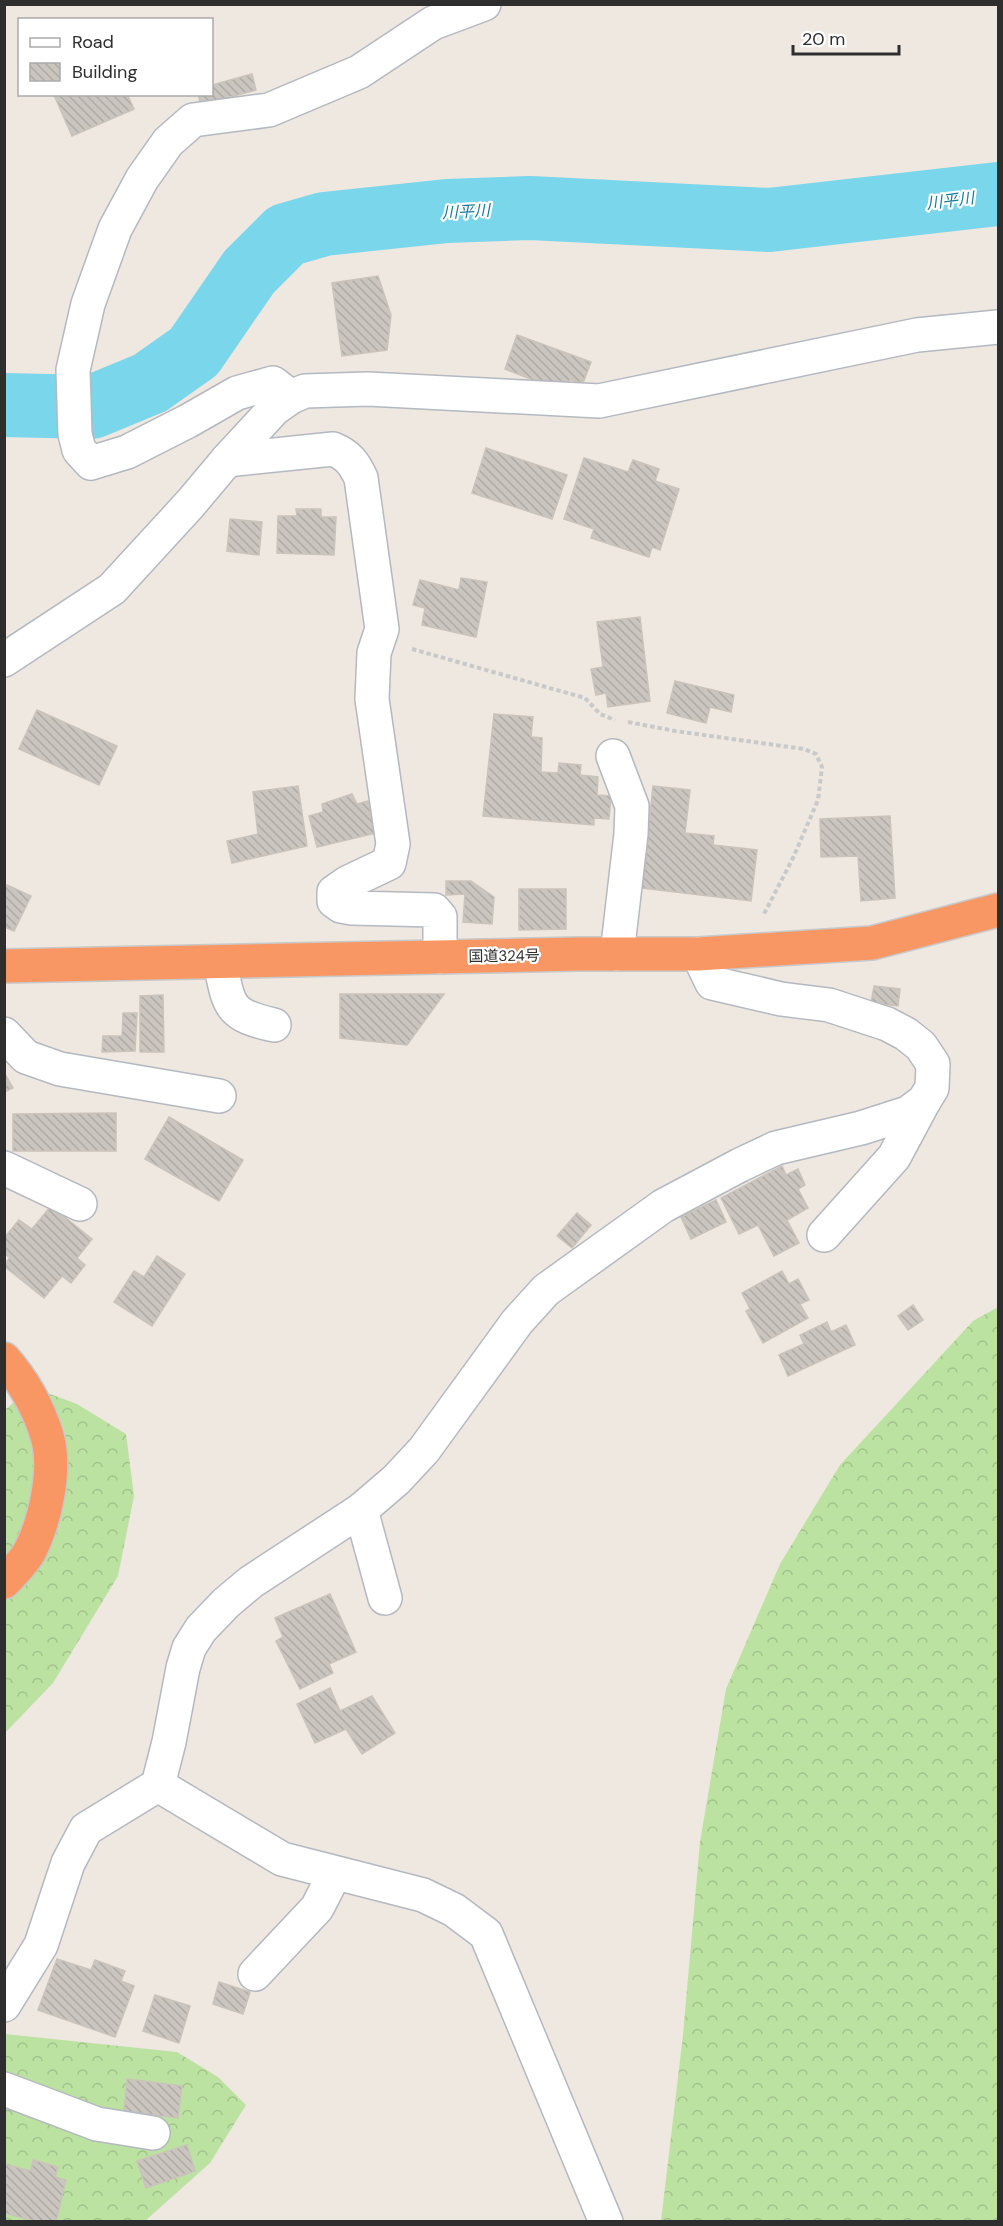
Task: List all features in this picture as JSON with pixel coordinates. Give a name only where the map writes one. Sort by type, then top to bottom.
[{"type":"highway","name":"国道324号","points":[[4,966],[698,954],[872,943],[999,910]]},
{"type":"highway","points":[[4,1359],[33,1404],[48,1438],[50,1465],[48,1497],[30,1551],[4,1582]]},
{"type":"street","points":[[291,397],[273,382],[237,393],[127,452],[91,463],[79,450],[75,434],[73,370],[88,304],[115,229],[142,179],[168,142],[193,120],[269,110],[359,72],[433,23],[484,4]]},
{"type":"street","points":[[4,660],[112,589],[274,409],[291,397],[305,391],[368,389],[598,401],[917,335],[999,327]]},
{"type":"street","points":[[227,460],[333,449],[343,453],[354,463],[361,478],[382,629],[374,653],[372,699],[393,844],[389,863],[334,892],[334,901],[341,906],[352,908],[434,910],[440,917],[440,957]]},
{"type":"street","points":[[613,756],[632,806],[632,834],[617,954]]},
{"type":"street","points":[[698,954],[712,983],[781,999],[829,1005],[887,1024],[906,1034],[921,1046],[933,1064],[932,1088],[894,1157],[824,1235]]},
{"type":"street","points":[[220,962],[226,994],[237,1011],[249,1019],[274,1024]]},
{"type":"street","points":[[4,1034],[27,1057],[60,1069],[219,1096]]},
{"type":"street","points":[[4,2005],[41,1945],[68,1863],[86,1829],[158,1785],[189,1648],[201,1629],[226,1603],[251,1582],[361,1510],[396,1480],[424,1450],[516,1322],[546,1290],[663,1206],[740,1165],[776,1148],[861,1128],[908,1113],[924,1101]]},
{"type":"street","points":[[4,1168],[80,1204]]},
{"type":"street","points":[[361,1510],[384,1598]]},
{"type":"street","points":[[158,1785],[282,1859],[423,1895],[454,1910],[486,1934],[606,2222]]},
{"type":"street","points":[[255,1974],[317,1908],[336,1873]]},
{"type":"street","points":[[4,2089],[97,2124],[153,2133]]},
{"type":"path","points":[[382,629],[408,648],[585,698],[600,714],[615,720],[804,749],[816,754],[822,767],[818,800],[793,858],[748,950]]},
{"type":"green space","points":[[998,1307],[998,2221],[661,2221],[683,2035],[700,1842],[726,1689],[780,1564],[840,1465],[973,1321]]},
{"type":"green space","points":[[31,1387],[77,1404],[126,1434],[134,1496],[118,1576],[53,1683],[5,1733],[5,1410]]},
{"type":"green space","points":[[5,2034],[177,2052],[218,2077],[246,2105],[210,2163],[145,2221],[5,2222]]},
{"type":"building","points":[[252,74],[256,90],[201,105],[199,96],[213,96],[213,85]]},
{"type":"building","points":[[54,96],[128,96],[134,109],[72,136]]},
{"type":"building","points":[[378,276],[391,315],[387,350],[342,356],[332,283]]},
{"type":"building","points":[[517,335],[591,362],[583,383],[570,380],[564,386],[551,387],[505,369]]},
{"type":"building","points":[[486,448],[567,475],[552,519],[472,493]]},
{"type":"building","points":[[584,458],[628,472],[633,460],[659,469],[655,481],[679,489],[660,550],[652,547],[649,557],[591,538],[594,529],[564,519]]},
{"type":"building","points":[[296,509],[321,509],[321,517],[336,517],[334,555],[277,553],[278,516],[297,516]]},
{"type":"building","points":[[230,519],[262,522],[259,555],[227,551]]},
{"type":"building","points":[[461,578],[487,582],[476,637],[422,625],[425,608],[413,605],[420,580],[459,590]]},
{"type":"building","points":[[640,617],[650,701],[608,707],[606,693],[596,695],[591,669],[603,667],[597,622]]},
{"type":"building","points":[[675,681],[734,695],[731,712],[710,707],[706,723],[667,713]]},
{"type":"building","points":[[37,710],[117,746],[99,785],[19,749]]},
{"type":"building","points":[[494,714],[533,717],[531,737],[542,738],[541,772],[558,773],[559,763],[581,765],[580,775],[598,777],[597,795],[611,796],[609,819],[594,818],[594,825],[483,816]]},
{"type":"building","points":[[298,786],[307,846],[232,863],[227,841],[258,834],[253,792]]},
{"type":"building","points":[[653,786],[690,790],[685,833],[714,836],[713,845],[757,850],[751,901],[642,888]]},
{"type":"building","points":[[352,794],[357,804],[368,801],[376,833],[317,847],[309,816],[323,812],[322,804]]},
{"type":"building","points":[[890,816],[895,898],[861,901],[858,856],[821,857],[820,819]]},
{"type":"building","points":[[446,881],[471,881],[494,897],[492,924],[463,922],[465,894],[446,895]]},
{"type":"building","points":[[7,885],[31,896],[14,931],[4,927],[4,890]]},
{"type":"building","points":[[519,889],[566,889],[566,929],[519,930]]},
{"type":"building","points":[[874,986],[900,989],[898,1006],[871,1003]]},
{"type":"building","points":[[340,994],[444,994],[407,1045],[340,1038]]},
{"type":"building","points":[[163,995],[164,1052],[140,1052],[140,996]]},
{"type":"building","points":[[123,1013],[137,1013],[135,1051],[102,1052],[103,1036],[122,1036]]},
{"type":"building","points":[[4,1072],[13,1088],[4,1092]]},
{"type":"building","points":[[116,1113],[116,1151],[13,1151],[13,1114]]},
{"type":"building","points":[[169,1117],[243,1160],[219,1201],[145,1159]]},
{"type":"building","points":[[782,1166],[786,1175],[798,1169],[805,1185],[798,1189],[808,1208],[787,1220],[799,1243],[774,1256],[758,1225],[739,1234],[721,1198]]},
{"type":"building","points":[[716,1200],[726,1222],[691,1239],[681,1217]]},
{"type":"building","points":[[51,1206],[92,1239],[77,1258],[85,1265],[71,1283],[62,1276],[44,1298],[4,1266],[10,1257],[4,1254],[4,1238],[19,1220],[32,1229]]},
{"type":"building","points":[[577,1213],[591,1225],[572,1248],[557,1236]]},
{"type":"building","points":[[157,1256],[185,1274],[152,1326],[114,1302],[134,1271],[144,1277]]},
{"type":"building","points":[[782,1271],[789,1284],[798,1279],[809,1300],[800,1304],[808,1318],[763,1343],[746,1311],[750,1309],[742,1293]]},
{"type":"building","points":[[913,1305],[923,1320],[908,1330],[898,1316]]},
{"type":"building","points":[[827,1322],[831,1332],[846,1325],[855,1345],[788,1376],[779,1355],[804,1344],[800,1335]]},
{"type":"building","points":[[330,1594],[356,1652],[329,1664],[333,1673],[300,1689],[276,1641],[283,1637],[275,1618]]},
{"type":"building","points":[[330,1688],[340,1711],[372,1696],[395,1733],[362,1754],[346,1729],[315,1743],[297,1704]]},
{"type":"building","points":[[57,1959],[91,1970],[95,1960],[125,1971],[121,1981],[134,1986],[115,2037],[38,2010]]},
{"type":"building","points":[[219,1982],[250,1992],[243,2014],[213,2004]]},
{"type":"building","points":[[155,1995],[190,2006],[179,2043],[143,2031]]},
{"type":"building","points":[[127,2079],[182,2086],[178,2118],[124,2111]]},
{"type":"building","points":[[187,2145],[195,2171],[146,2188],[137,2161]]},
{"type":"building","points":[[33,2160],[58,2167],[55,2177],[66,2180],[56,2222],[38,2222],[4,2213],[4,2164],[31,2171]]},
{"type":"waterway","name":"川平川","points":[[4,405],[92,407],[150,383],[194,352],[249,272],[286,235],[324,224],[447,211],[530,208],[769,220],[998,194]]}]
